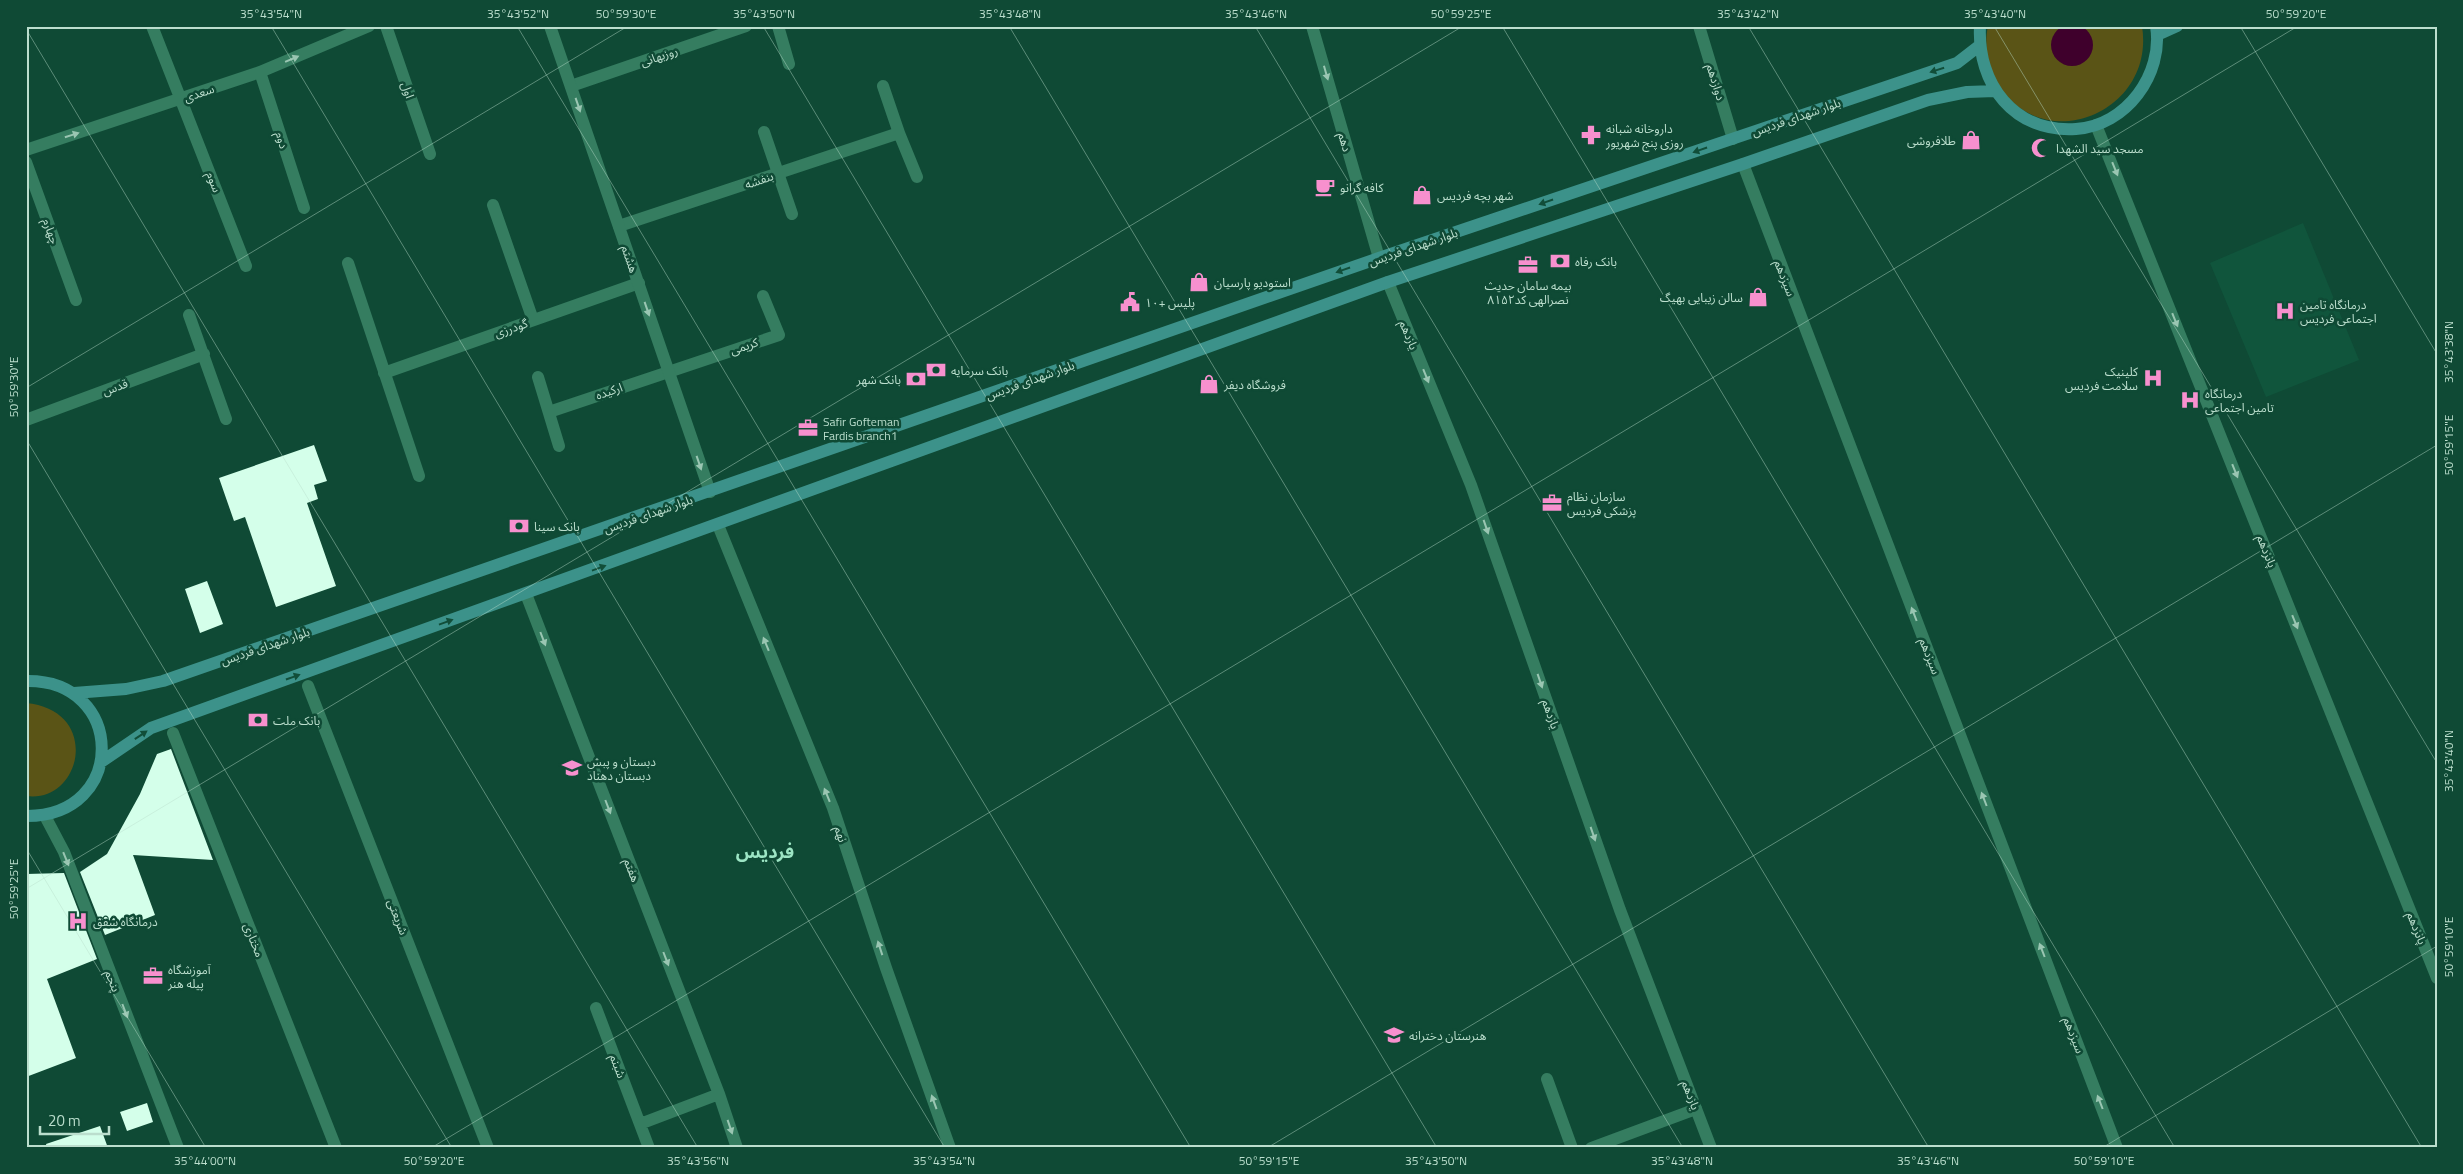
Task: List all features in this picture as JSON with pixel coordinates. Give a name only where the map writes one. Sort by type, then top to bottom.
[{"type":"main road","points":[[1980,26],[1979,46],[1984,69],[1995,91],[2011,108],[2031,121],[2061,128],[2077,129],[2096,125],[2124,110],[2143,89],[2155,63],[2157,31],[2177,26]]},
{"type":"main road","name":"بلوار شهدای فردیس","points":[[74,693],[126,689],[163,681],[1379,258],[1958,63],[1979,46]]},
{"type":"main road","name":"بلوار شهدای فردیس","points":[[101,762],[151,728],[1388,282],[1743,164],[1928,100],[1967,92],[1995,91]]},
{"type":"main road","points":[[26,681],[41,680],[58,684],[74,693],[88,707],[98,724],[102,743],[101,762],[94,782],[81,798],[64,810],[44,816],[26,816]]},
{"type":"street","name":"سوم","points":[[152,26],[246,266]]},
{"type":"street","name":"سعدی","points":[[26,150],[260,72],[354,29],[369,26]]},
{"type":"street","name":"اول","points":[[386,26],[430,154]]},
{"type":"street","name":"هشتم","points":[[550,26],[710,492]]},
{"type":"street","name":"روزبهانی","points":[[571,86],[746,26]]},
{"type":"street","points":[[778,26],[789,64]]},
{"type":"street","name":"دهم","points":[[1312,26],[1379,258]]},
{"type":"street","name":"دوازدهم","points":[[1699,26],[1733,139]]},
{"type":"street","name":"دوم","points":[[260,72],[304,208]]},
{"type":"street","points":[[883,86],[898,133],[917,178]]},
{"type":"street","name":"پانزدهم","points":[[2096,125],[2437,978]]},
{"type":"street","points":[[764,132],[792,214]]},
{"type":"street","name":"بنفشه","points":[[619,226],[898,133]]},
{"type":"street","name":"چهارم","points":[[26,162],[76,300]]},
{"type":"street","name":"سیزدهم","points":[[1743,164],[2117,1148]]},
{"type":"street","points":[[493,205],[533,320]]},
{"type":"street","points":[[348,263],[419,476]]},
{"type":"street","name":"یازدهم","points":[[1388,282],[1471,485],[1620,910],[1711,1148]]},
{"type":"street","name":"گودرزی","points":[[384,373],[639,283]]},
{"type":"street","name":"کریمی","points":[[668,370],[779,335],[763,296]]},
{"type":"street","points":[[189,315],[226,419]]},
{"type":"street","name":"قدس","points":[[26,420],[204,354]]},
{"type":"street","name":"ارکیده","points":[[549,412],[668,370]]},
{"type":"street","points":[[538,377],[559,446]]},
{"type":"street","name":"نهم","points":[[718,525],[833,808],[886,968],[950,1148]]},
{"type":"street","name":"هفتم","points":[[526,594],[719,1094],[737,1148]]},
{"type":"street","name":"شریعتی","points":[[308,686],[488,1148]]},
{"type":"street","name":"مختاری","points":[[172,733],[336,1148]]},
{"type":"street","name":"پنجم","points":[[44,816],[64,852],[178,1148]]},
{"type":"street","name":"شبنم","points":[[596,1008],[649,1148]]},
{"type":"street","points":[[1547,1079],[1572,1148]]},
{"type":"street","points":[[640,1124],[719,1094]]},
{"type":"street","points":[[1592,1148],[1696,1109]]},
{"type":"shaded area","points":[[2076,24],[2084,27],[2090,33],[2093,45],[2090,57],[2084,63],[2068,66],[2060,63],[2054,57],[2051,41],[2054,33],[2060,27]]},
{"type":"shaded area","points":[[1988,26],[2142,26],[2142,57],[2131,82],[2114,102],[2091,116],[2066,121],[2040,118],[2016,105],[1997,82],[1987,55],[1986,40]]},
{"type":"shaded area","name":"درمانگاه تامین اجتماعی فردیس","points":[[2303,223],[2359,360],[2266,397],[2210,263]]},
{"type":"shaded area","points":[[26,703],[50,709],[66,722],[74,738],[76,755],[71,772],[60,786],[45,795],[26,796]]},
{"type":"building","points":[[314,445],[327,481],[314,485],[318,499],[307,503],[336,586],[276,607],[245,517],[234,521],[219,478]]},
{"type":"building","points":[[207,581],[223,624],[200,633],[185,589]]},
{"type":"building","points":[[171,749],[213,860],[133,855],[155,915],[105,935],[80,872],[107,854],[140,794],[157,754]]},
{"type":"building","points":[[64,873],[97,959],[47,979],[76,1058],[26,1077],[26,874]]},
{"type":"building","points":[[147,1103],[153,1122],[127,1131],[120,1112]]},
{"type":"building","points":[[100,1126],[108,1148],[47,1148],[46,1144]]},
{"type":"place","name":"داروخانه شبانه روزی پنج شهریور","points":[[1591,135]]},
{"type":"place","name":"طلافروشی","points":[[1971,140]]},
{"type":"place","name":"مسجد سید الشهدا","points":[[2041,148]]},
{"type":"place","name":"کافه گرانو","points":[[1325,187]]},
{"type":"place","name":"شهر بچه فردیس","points":[[1422,195]]},
{"type":"place","name":"بانک رفاه","points":[[1560,261]]},
{"type":"place","name":"بیمه سامان حدیث نصرالهی کد۸۱۵۲","points":[[1528,265]]},
{"type":"place","name":"استودیو پارسیان","points":[[1199,282]]},
{"type":"place","name":"سالن زیبایی بهیگ","points":[[1758,297]]},
{"type":"place","name":"پلیس +۱۰","points":[[1130,302]]},
{"type":"place","name":"درمانگاه تامین اجتماعی فردیس","points":[[2285,311]]},
{"type":"place","name":"بانک سرمایه","points":[[936,370]]},
{"type":"place","name":"کلینیک سلامت فردیس","points":[[2153,378]]},
{"type":"place","name":"بانک شهر","points":[[916,379]]},
{"type":"place","name":"فروشگاه دیفر","points":[[1209,384]]},
{"type":"place","name":"درمانگاه تامین اجتماعى","points":[[2190,400]]},
{"type":"place","name":"Safir Gofteman Fardis branch1","points":[[808,428]]},
{"type":"place","name":"سازمان نظام پزشکی فردیس","points":[[1552,503]]},
{"type":"place","name":"بانک سینا","points":[[519,526]]},
{"type":"place","name":"بانک ملت","points":[[258,720]]},
{"type":"place","name":"دبستان و پبش دبستان دهناد","points":[[572,768]]},
{"type":"place","name":"درمانگاه شفق","points":[[78,921]]},
{"type":"place","name":"آموزشگاه پیله هنر","points":[[153,976]]},
{"type":"place","name":"هنرستان دخترانه","points":[[1394,1035]]},
{"type":"district","name":"فردیس","points":[[765,851]]}]
